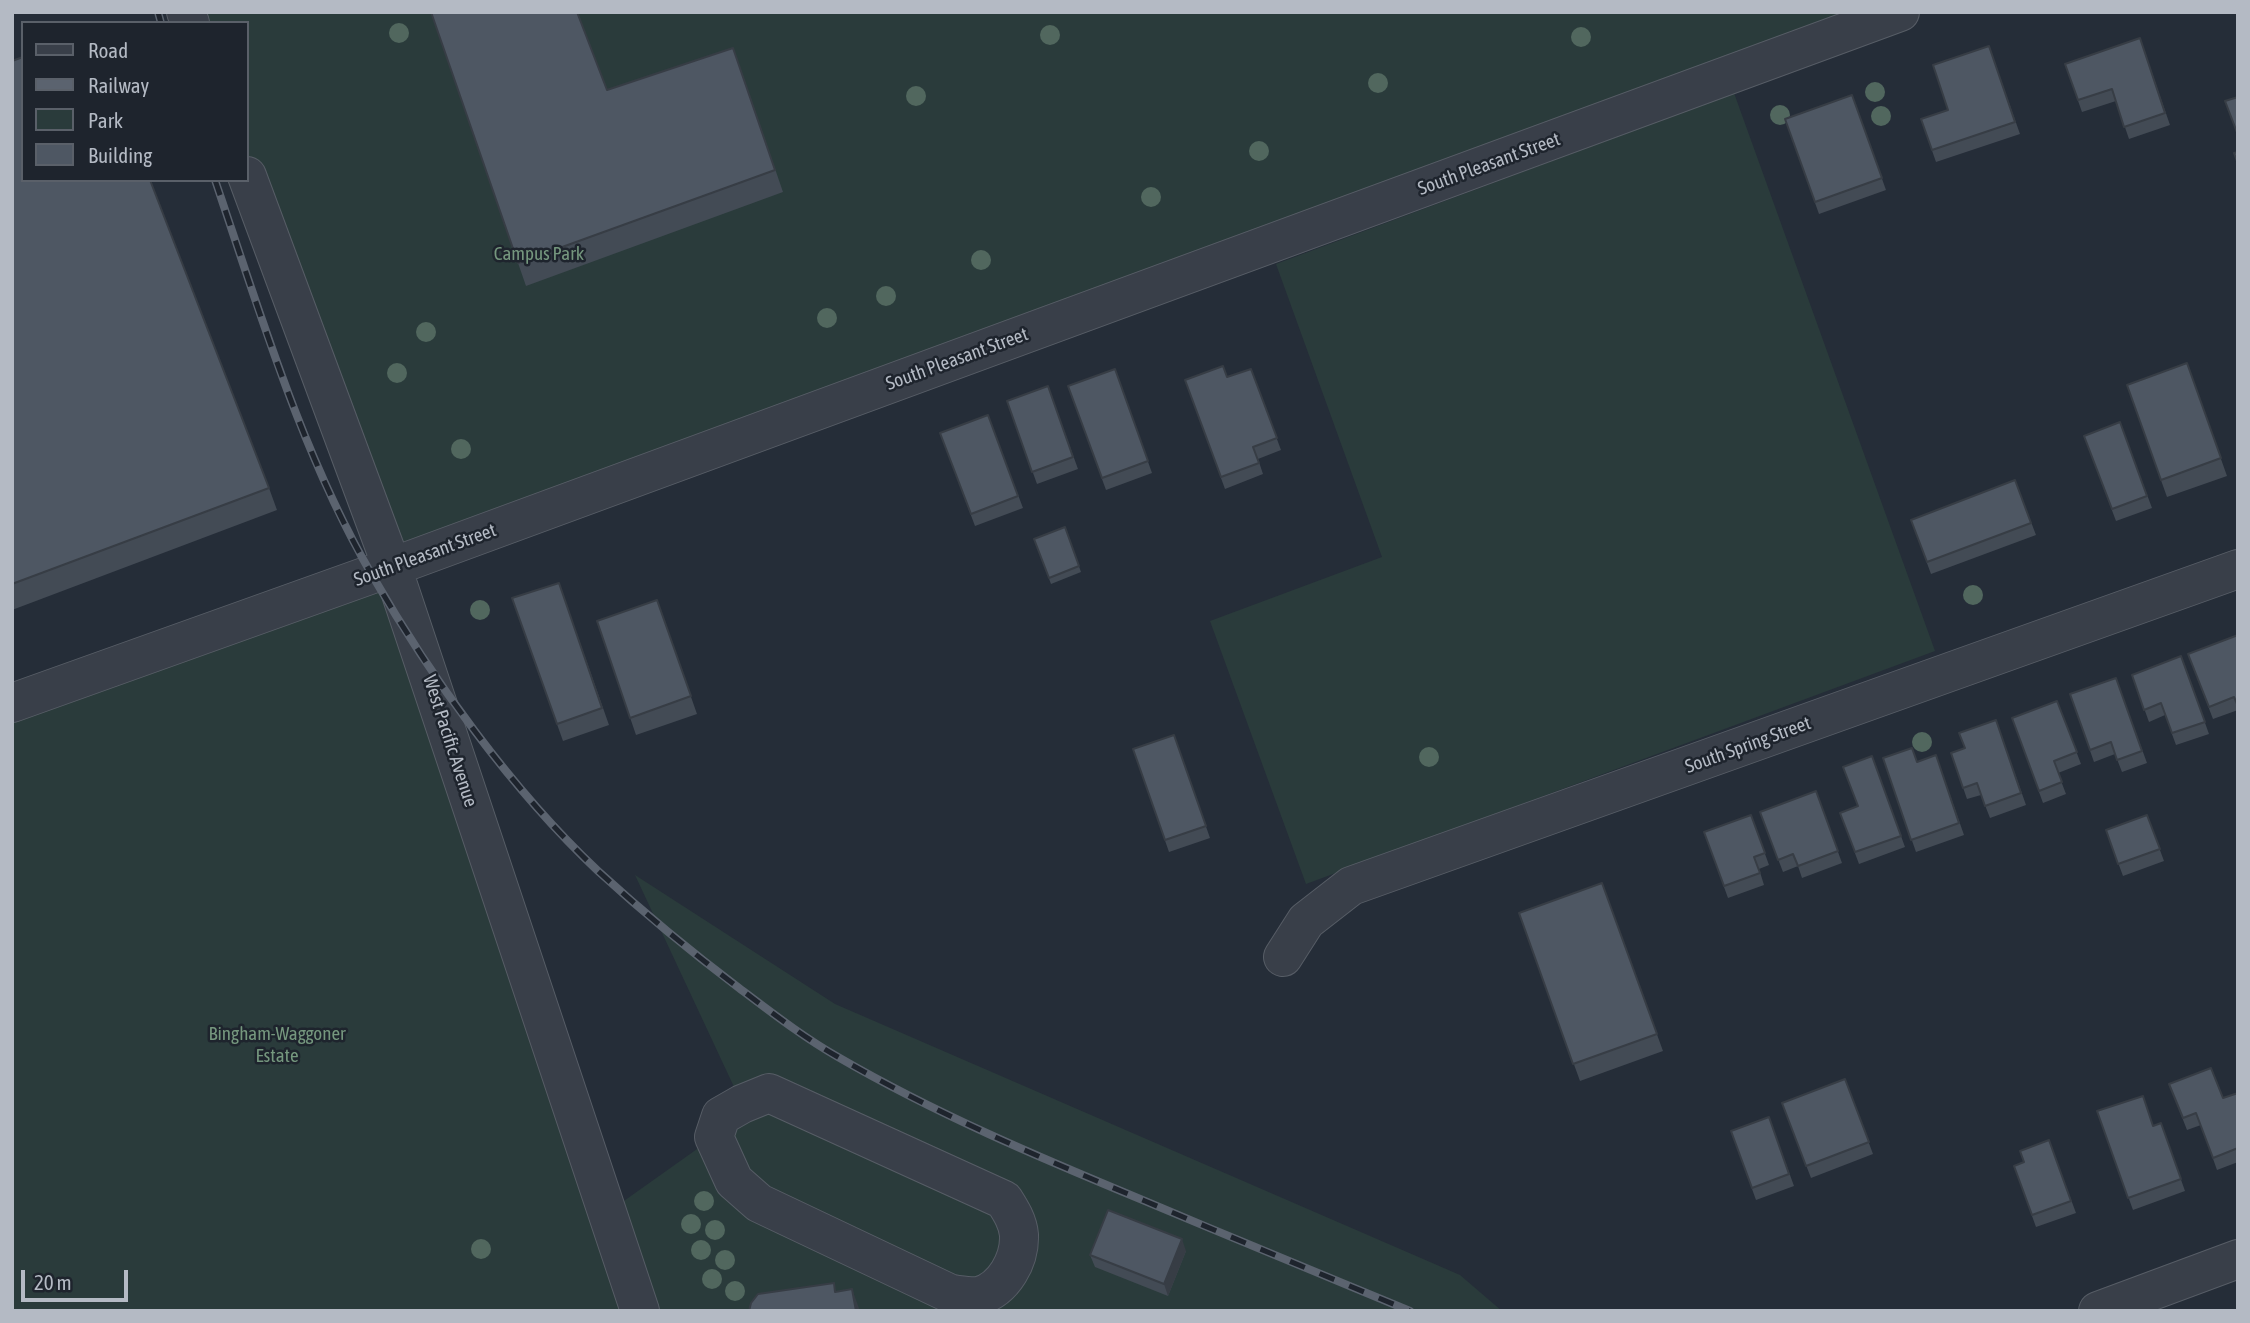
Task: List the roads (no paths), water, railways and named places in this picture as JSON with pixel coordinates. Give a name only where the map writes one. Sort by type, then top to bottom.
[{"type":"street","name":"South Pleasant Street","points":[[12,703],[392,567],[1900,12]]},
{"type":"street","name":"West Pacific Avenue","points":[[248,179],[392,567],[640,1311]]},
{"type":"street","name":"South Spring Street","points":[[1283,957],[1307,921],[1351,886],[2237,570]]},
{"type":"street","points":[[769,1093],[1004,1200],[1015,1217],[1019,1237],[1015,1261],[1002,1283],[979,1296],[951,1294],[759,1203],[734,1181],[714,1137],[721,1116],[769,1093]]},
{"type":"street","points":[[2098,1311],[2238,1259]]},
{"type":"railway","points":[[158,12],[160,21]]},
{"type":"railway","points":[[216,182],[303,432],[347,529],[372,575],[447,693],[504,769],[598,871],[685,946],[763,1006],[812,1041],[875,1078],[1028,1152],[1410,1311]]},
{"type":"park label","name":"Campus Park","points":[[539,254]]},
{"type":"park label","name":"Bingham-Waggoner Estate","points":[[277,1045]]}]
